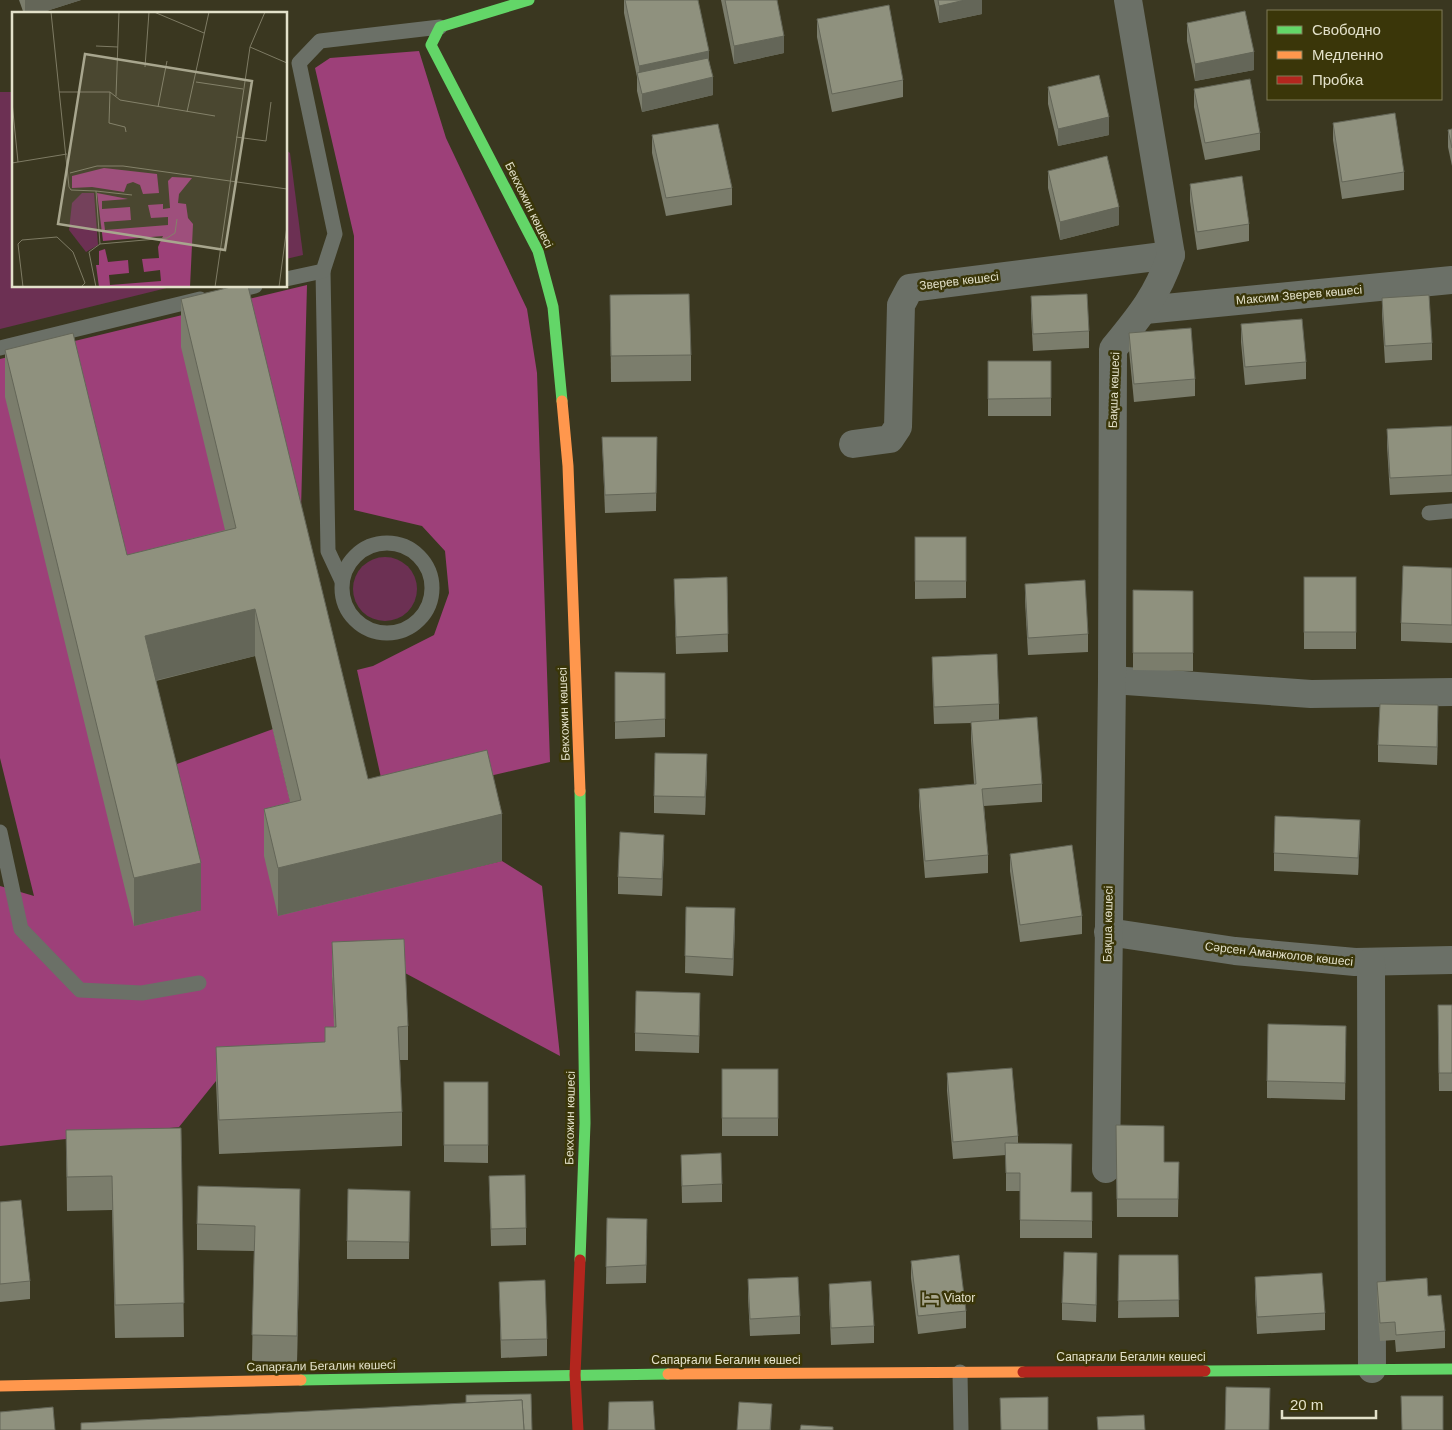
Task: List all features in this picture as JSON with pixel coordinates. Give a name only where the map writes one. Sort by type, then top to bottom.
[{"type":"street","points":[[440,27],[529,0]]},
{"type":"street","name":"Бақша көшесі","points":[[1106,1169],[1112,680],[1113,348],[1145,310],[1162,283],[1171,255],[1128,0]]},
{"type":"street","name":"Бекхожин көшесі","points":[[440,27],[431,45],[538,251],[553,307],[568,466],[580,775],[586,1123],[575,1375],[578,1430]]},
{"type":"street","name":"Зверев көшесі","points":[[853,444],[890,439],[898,427],[902,305],[910,288],[1171,255]]},
{"type":"street","name":"Максим Зверев көшесі","points":[[1145,310],[1452,280]]},
{"type":"street","points":[[1112,680],[1310,694],[1452,692]]},
{"type":"street","name":"Сәрсен Аманжолов көшесі","points":[[1108,932],[1235,951],[1371,962],[1452,960]]},
{"type":"street","points":[[1371,962],[1372,1369]]},
{"type":"street","name":"Сапарғали Бегалин көшесі","points":[[0,1386],[575,1375],[1452,1369]]},
{"type":"lane","points":[[342,581],[347,567],[356,554],[369,546],[384,543],[398,544],[412,551],[423,561],[430,575],[432,590],[430,604],[422,617],[411,627],[397,633],[383,634],[368,630],[356,622],[347,610],[342,596],[342,581],[328,551],[323,270],[335,234],[299,63],[320,41],[440,27]]},
{"type":"lane","points":[[288,279],[323,270]]},
{"type":"lane","points":[[0,348],[247,288]]},
{"type":"lane","points":[[1429,513],[1452,511]]},
{"type":"lane","points":[[0,832],[21,929],[80,990],[142,993],[198,982]]},
{"type":"lane","points":[[960,1372],[961,1430]]},
{"type":"shaded area","points":[[419,51],[446,138],[527,309],[537,373],[550,762],[386,800],[357,670],[373,666],[434,635],[449,593],[445,551],[422,526],[354,510],[354,236],[315,68],[330,58]]},
{"type":"shaded area","points":[[0,92],[12,92],[12,288],[167,288],[0,329]]},
{"type":"shaded area","points":[[288,152],[290,153],[303,255],[288,259]]},
{"type":"shaded area","points":[[307,285],[300,547],[236,575],[127,602],[134,925],[201,910],[166,768],[273,729],[301,847],[278,915],[502,861],[542,886],[560,1056],[405,973],[332,976],[335,1041],[216,1081],[179,1127],[0,1146],[0,886],[34,896],[0,758],[0,359]]},
{"type":"shaded area","points":[[379,557],[391,557],[408,566],[415,577],[417,589],[415,601],[408,612],[391,621],[379,621],[367,616],[358,607],[353,595],[353,583],[358,571],[367,562]]},
{"type":"building","points":[[625,0],[698,0],[709,51],[639,66]]},
{"type":"building","points":[[725,0],[777,0],[784,36],[734,46]]},
{"type":"building","points":[[938,0],[965,0],[939,6]]},
{"type":"building","points":[[889,5],[903,80],[832,94],[817,19]]},
{"type":"building","points":[[1245,11],[1254,52],[1195,64],[1187,23]]},
{"type":"building","points":[[708,58],[713,77],[642,94],[637,73]]},
{"type":"building","points":[[1099,75],[1109,117],[1058,129],[1048,87]]},
{"type":"building","points":[[1250,79],[1260,133],[1205,143],[1194,89]]},
{"type":"building","points":[[1395,113],[1404,172],[1342,182],[1333,123]]},
{"type":"building","points":[[718,124],[732,188],[666,198],[652,135]]},
{"type":"building","points":[[1452,129],[1452,148],[1448,130]]},
{"type":"building","points":[[1107,156],[1119,207],[1060,222],[1048,171]]},
{"type":"building","points":[[1242,176],[1249,224],[1197,232],[1190,184]]},
{"type":"building","points":[[227,288],[248,288],[368,779],[487,750],[502,814],[278,868],[264,809],[301,800],[255,609],[145,636],[201,863],[134,878],[5,350],[73,333],[127,555],[236,528],[181,299]]},
{"type":"building","points":[[689,294],[691,355],[611,356],[610,295]]},
{"type":"building","points":[[1087,294],[1089,331],[1033,334],[1031,296]]},
{"type":"building","points":[[1429,295],[1432,343],[1385,346],[1382,298]]},
{"type":"building","points":[[1302,319],[1306,362],[1245,367],[1241,324]]},
{"type":"building","points":[[1191,328],[1195,379],[1134,384],[1129,333]]},
{"type":"building","points":[[988,361],[1051,361],[1051,398],[988,399]]},
{"type":"building","points":[[1452,426],[1452,475],[1390,478],[1387,429]]},
{"type":"building","points":[[602,437],[657,437],[656,493],[605,495]]},
{"type":"building","points":[[915,537],[966,537],[966,581],[915,581]]},
{"type":"building","points":[[1403,566],[1452,568],[1452,625],[1401,623]]},
{"type":"building","points":[[727,577],[728,634],[676,637],[674,579]]},
{"type":"building","points":[[1304,577],[1356,577],[1356,632],[1304,632]]},
{"type":"building","points":[[1085,580],[1088,634],[1028,638],[1025,584]]},
{"type":"building","points":[[1133,590],[1193,591],[1193,653],[1133,653]]},
{"type":"building","points":[[997,654],[999,704],[934,707],[932,657]]},
{"type":"building","points":[[615,672],[665,673],[665,719],[615,722]]},
{"type":"building","points":[[1380,704],[1438,705],[1437,747],[1378,745]]},
{"type":"building","points":[[1037,717],[1042,784],[982,789],[988,855],[925,861],[919,789],[976,784],[971,722]]},
{"type":"building","points":[[655,753],[707,754],[705,797],[654,796]]},
{"type":"building","points":[[1275,816],[1360,820],[1358,858],[1274,853]]},
{"type":"building","points":[[620,832],[664,835],[662,879],[618,877]]},
{"type":"building","points":[[1072,845],[1082,916],[1020,925],[1010,854]]},
{"type":"building","points":[[686,907],[735,908],[733,959],[685,956]]},
{"type":"building","points":[[404,939],[408,1026],[398,1027],[402,1112],[219,1120],[216,1047],[325,1042],[325,1027],[336,1027],[332,942]]},
{"type":"building","points":[[636,991],[700,993],[699,1036],[635,1033]]},
{"type":"building","points":[[1438,1005],[1452,1005],[1452,1073],[1439,1073]]},
{"type":"building","points":[[1268,1024],[1346,1026],[1345,1083],[1267,1081]]},
{"type":"building","points":[[1012,1068],[1018,1136],[953,1142],[947,1073]]},
{"type":"building","points":[[722,1069],[778,1069],[778,1118],[722,1118]]},
{"type":"building","points":[[444,1082],[488,1082],[488,1145],[444,1145]]},
{"type":"building","points":[[1116,1125],[1164,1126],[1164,1162],[1179,1162],[1178,1199],[1117,1199]]},
{"type":"building","points":[[181,1128],[184,1303],[115,1305],[112,1176],[67,1177],[66,1130]]},
{"type":"building","points":[[1005,1143],[1072,1144],[1071,1192],[1092,1192],[1092,1221],[1020,1220],[1020,1173],[1006,1173]]},
{"type":"building","points":[[721,1153],[722,1184],[682,1186],[681,1155]]},
{"type":"building","points":[[525,1175],[526,1228],[491,1229],[489,1176]]},
{"type":"building","points":[[198,1186],[300,1189],[297,1336],[252,1335],[255,1226],[197,1224]]},
{"type":"building","points":[[348,1189],[410,1191],[409,1242],[347,1241]]},
{"type":"building","points":[[21,1200],[30,1281],[0,1284],[0,1202]]},
{"type":"building","points":[[607,1218],[647,1219],[646,1265],[606,1267]]},
{"type":"building","points":[[1064,1252],[1097,1253],[1096,1305],[1062,1303]]},
{"type":"building","points":[[959,1255],[966,1311],[918,1316],[911,1261]]},
{"type":"building","points":[[1119,1255],[1178,1255],[1179,1300],[1118,1301]]},
{"type":"building","points":[[1322,1273],[1325,1313],[1257,1317],[1255,1277]]},
{"type":"building","points":[[798,1277],[800,1316],[750,1319],[748,1279]]},
{"type":"building","points":[[1427,1278],[1428,1296],[1441,1295],[1445,1331],[1396,1335],[1395,1322],[1380,1323],[1377,1282]]},
{"type":"building","points":[[545,1280],[547,1339],[501,1340],[499,1282]]},
{"type":"building","points":[[871,1281],[874,1326],[831,1328],[829,1284]]},
{"type":"building","points":[[1226,1387],[1270,1388],[1269,1430],[1225,1430]]},
{"type":"building","points":[[531,1394],[532,1430],[524,1430],[522,1400],[466,1403],[466,1395]]},
{"type":"building","points":[[1401,1396],[1443,1396],[1443,1430],[1402,1430]]},
{"type":"building","points":[[1048,1397],[1048,1430],[1001,1430],[1000,1398]]},
{"type":"building","points":[[522,1400],[524,1430],[81,1430],[81,1423]]},
{"type":"building","points":[[653,1401],[655,1430],[608,1430],[609,1402]]},
{"type":"building","points":[[739,1402],[772,1404],[770,1430],[737,1430]]},
{"type":"building","points":[[53,1407],[55,1430],[0,1430],[0,1412]]},
{"type":"building","points":[[1144,1415],[1145,1430],[1098,1430],[1097,1417]]},
{"type":"building","points":[[801,1425],[833,1427],[833,1430],[800,1430]]},
{"type":"traffic: fast","points":[[529,0],[440,27],[431,45],[538,251],[553,307],[562,401]]},
{"type":"traffic: fast","points":[[580,791],[585,1123],[580,1260]]},
{"type":"traffic: fast","points":[[1205,1371],[1452,1369]]},
{"type":"traffic: fast","points":[[301,1380],[668,1374]]},
{"type":"traffic: slow","points":[[562,401],[568,466],[580,791]]},
{"type":"traffic: slow","points":[[668,1374],[1023,1372]]},
{"type":"traffic: slow","points":[[0,1386],[301,1380]]},
{"type":"traffic: jam","points":[[578,1430],[575,1375],[580,1260]]},
{"type":"traffic: jam","points":[[1023,1372],[1205,1371]]},
{"type":"place","name":"Viator","points":[[930,1298]]}]
